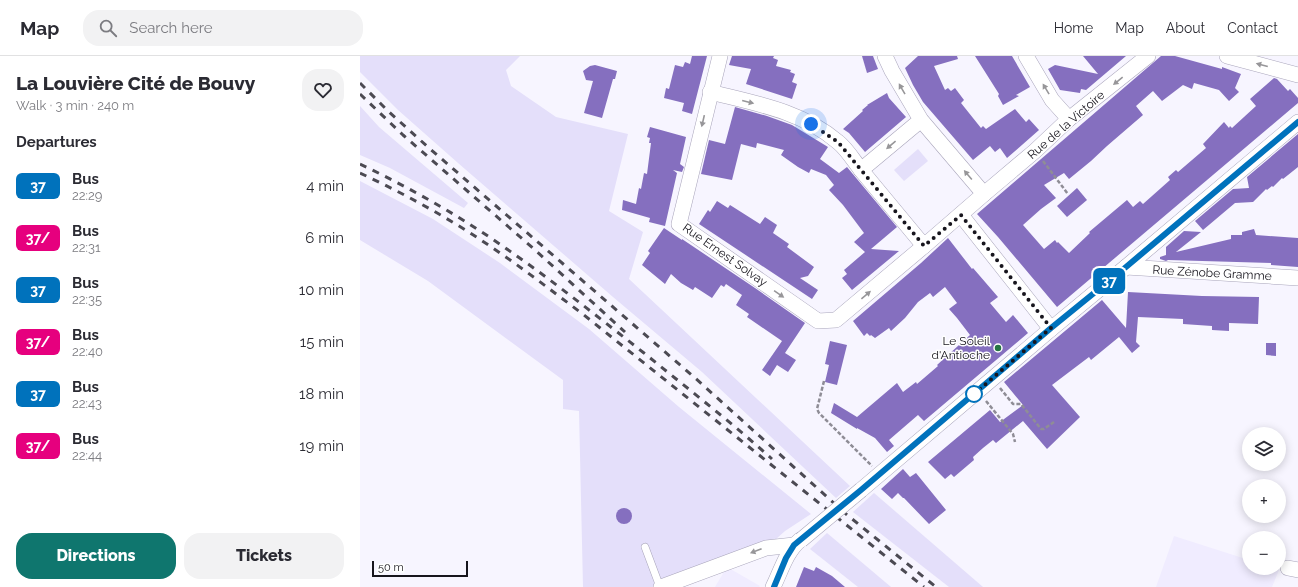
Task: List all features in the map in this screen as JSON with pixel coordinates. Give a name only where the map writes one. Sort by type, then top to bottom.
[{"type":"street","name":"Rue Ernest Solvay","points":[[720,56],[679,224],[818,321],[836,320],[924,246]]},
{"type":"street","points":[[885,56],[895,77],[921,120],[984,194]]},
{"type":"street","points":[[1026,56],[1052,100],[1069,119]]},
{"type":"street","name":"Rue de la Victoire","points":[[924,246],[1035,151],[1069,119],[1148,56]]},
{"type":"street","points":[[1227,56],[1298,75]]},
{"type":"street","points":[[710,92],[779,109],[811,124],[838,142],[924,246]]},
{"type":"street","points":[[861,170],[921,120]]},
{"type":"street","points":[[774,587],[786,558],[797,542],[861,490],[1051,328],[1298,122]]},
{"type":"street","points":[[961,215],[1051,328]]},
{"type":"street","name":"Rue Zénobe Gramme","points":[[1126,267],[1298,278]]},
{"type":"street","points":[[660,587],[766,548],[797,542]]},
{"type":"lane","points":[[645,547],[660,587]]},
{"type":"path","points":[[1035,151],[1068,194]]},
{"type":"path","points":[[992,379],[1013,404],[1021,404],[1041,429],[1044,429],[1054,422]]},
{"type":"path","points":[[824,381],[817,409],[819,413],[880,474]]},
{"type":"path","points":[[978,391],[1013,434],[1015,438],[1014,442]]},
{"type":"shaded area","points":[[360,56],[520,56],[506,70],[511,86],[556,117],[628,134],[609,211],[643,232],[629,279],[850,486],[836,498],[702,372],[613,297],[398,110],[360,72]]},
{"type":"shaded area","points":[[360,106],[379,127],[468,203],[464,208],[390,168],[360,155]]},
{"type":"shaded area","points":[[918,149],[928,161],[904,181],[894,170]]},
{"type":"shaded area","points":[[360,181],[433,219],[500,263],[589,329],[679,407],[811,514],[785,531],[766,548],[661,587],[583,587],[579,411],[563,409],[563,380],[428,281],[360,240]]},
{"type":"shaded area","points":[[874,493],[983,587],[949,587],[853,512]]},
{"type":"shaded area","points":[[827,533],[891,587],[858,587],[810,549]]},
{"type":"shaded area","points":[[1174,536],[1242,558],[1242,575],[1277,575],[1272,587],[1156,587]]},
{"type":"shaded area","points":[[727,567],[760,586],[715,587]]},
{"type":"building","points":[[692,56],[707,56],[692,114],[682,111],[684,103],[664,98],[666,88],[669,89],[675,65],[683,67],[685,62],[690,64]]},
{"type":"building","points":[[732,56],[774,56],[773,58],[778,60],[776,66],[791,70],[790,72],[795,74],[792,82],[797,84],[792,99],[746,84],[751,69],[729,65]]},
{"type":"building","points":[[862,56],[873,56],[878,69],[867,73]]},
{"type":"building","points":[[918,56],[957,56],[958,59],[934,66],[945,90],[948,88],[951,91],[955,88],[964,100],[961,103],[981,128],[983,126],[986,129],[1015,109],[1026,122],[1029,119],[1039,130],[1007,158],[1000,148],[995,152],[990,146],[973,160],[923,102],[913,85],[905,68]]},
{"type":"building","points":[[975,56],[1012,56],[1030,87],[1016,95],[1019,96],[1003,105],[998,96],[999,94]]},
{"type":"building","points":[[1083,56],[1126,56],[1086,90],[1081,89],[1080,93],[1060,90],[1048,69],[1055,65],[1098,74]]},
{"type":"building","points":[[1161,56],[1175,56],[1222,69],[1222,67],[1241,74],[1235,88],[1239,92],[1229,101],[1219,90],[1194,83],[1192,89],[1183,85],[1162,101],[1153,91],[1136,106],[1143,115],[1091,161],[1069,179],[1064,173],[1044,185],[1056,198],[1023,225],[1044,249],[1055,240],[1069,253],[1090,233],[1089,232],[1127,200],[1133,207],[1140,201],[1143,204],[1170,180],[1168,177],[1176,170],[1178,172],[1206,148],[1203,144],[1224,122],[1229,128],[1230,126],[1232,128],[1256,106],[1250,99],[1274,78],[1277,79],[1288,91],[1290,89],[1298,98],[1298,103],[1057,307],[977,214]]},
{"type":"building","points":[[595,65],[617,71],[615,79],[613,79],[602,118],[584,113],[593,81],[586,80],[583,71],[590,66]]},
{"type":"building","points":[[887,93],[889,98],[906,117],[865,152],[849,133],[843,129],[863,111],[862,110],[867,105]]},
{"type":"building","points":[[735,107],[792,125],[828,147],[820,159],[839,173],[847,167],[897,227],[871,249],[899,251],[852,290],[842,278],[847,274],[844,270],[865,252],[854,242],[864,233],[843,205],[829,190],[834,185],[826,175],[811,169],[809,173],[781,155],[784,150],[757,143],[756,148],[741,144],[732,180],[701,174],[709,140],[725,144]]},
{"type":"building","points":[[650,127],[686,137],[680,164],[684,167],[682,172],[673,170],[677,173],[665,226],[649,222],[650,218],[622,210],[623,200],[636,204],[644,173],[647,174],[651,143],[649,143],[650,138],[647,137]]},
{"type":"building","points":[[1298,134],[1298,167],[1283,179],[1282,178],[1273,187],[1272,186],[1267,190],[1266,189],[1253,202],[1235,203],[1203,230],[1195,221],[1233,189],[1249,188],[1247,177]]},
{"type":"building","points":[[1077,188],[1087,200],[1067,217],[1057,206]]},
{"type":"building","points":[[717,201],[728,208],[730,205],[760,224],[765,217],[777,225],[773,233],[789,244],[787,247],[814,267],[808,276],[800,278],[818,290],[812,299],[699,224],[708,210],[710,212]]},
{"type":"building","points":[[664,228],[805,323],[785,353],[796,360],[788,372],[777,365],[770,376],[762,370],[782,341],[747,317],[749,314],[736,305],[742,295],[726,284],[724,287],[721,285],[712,298],[695,287],[693,290],[681,283],[671,274],[665,284],[642,265],[650,253],[648,251]]},
{"type":"building","points":[[1254,229],[1256,235],[1298,238],[1298,267],[1271,265],[1271,263],[1166,261],[1160,259],[1160,257],[1166,255],[1166,247],[1184,231],[1201,232],[1176,252],[1231,239],[1231,235],[1242,235],[1242,232]]},
{"type":"building","points":[[948,238],[972,269],[973,268],[998,297],[990,303],[1006,322],[1013,315],[1028,333],[924,421],[918,415],[889,440],[894,446],[887,452],[875,438],[831,413],[834,403],[857,417],[897,383],[903,392],[916,382],[917,384],[970,335],[949,309],[957,303],[945,287],[933,297],[930,293],[918,302],[905,318],[891,331],[889,328],[875,338],[867,333],[864,336],[853,321]]},
{"type":"building","points":[[1128,292],[1259,297],[1258,324],[1229,323],[1229,331],[1212,330],[1212,326],[1183,324],[1183,319],[1138,317],[1136,342],[1140,346],[1132,353],[1119,337],[1091,360],[1089,357],[1052,385],[1080,417],[1047,449],[1023,421],[996,443],[993,440],[983,448],[973,457],[974,460],[954,477],[951,474],[945,479],[928,462],[990,410],[1000,422],[1023,405],[1004,382],[1102,300],[1126,328]]},
{"type":"building","points":[[830,341],[847,345],[837,385],[825,382],[829,365],[825,364]]},
{"type":"building","points":[[1266,343],[1276,343],[1276,356],[1266,355]]},
{"type":"building","points":[[903,469],[910,477],[916,473],[946,510],[929,524],[898,493],[892,499],[881,489]]},
{"type":"building","points":[[624,508],[631,513],[632,516],[627,523],[624,524],[617,519],[616,516],[621,509]]},
{"type":"building","points":[[804,567],[814,571],[816,567],[832,576],[845,587],[796,587]]},
{"type":"railway","points":[[360,83],[429,148],[694,377],[846,514],[936,587]]},
{"type":"railway","points":[[360,94],[403,135],[534,249],[625,332]]},
{"type":"railway","points":[[360,164],[415,192],[451,213],[487,235],[522,260],[644,353],[725,418],[772,459]]},
{"type":"railway","points":[[360,173],[414,200],[449,220],[532,276],[584,315],[924,587]]},
{"type":"bus line","name":"37","points":[[774,587],[786,558],[794,545],[1298,122]]},
{"type":"place","name":"Le Soleil d'Antioche","points":[[998,348]]},
{"type":"route","points":[[811,124],[838,142],[924,246],[961,215],[1051,328],[974,394]]}]
